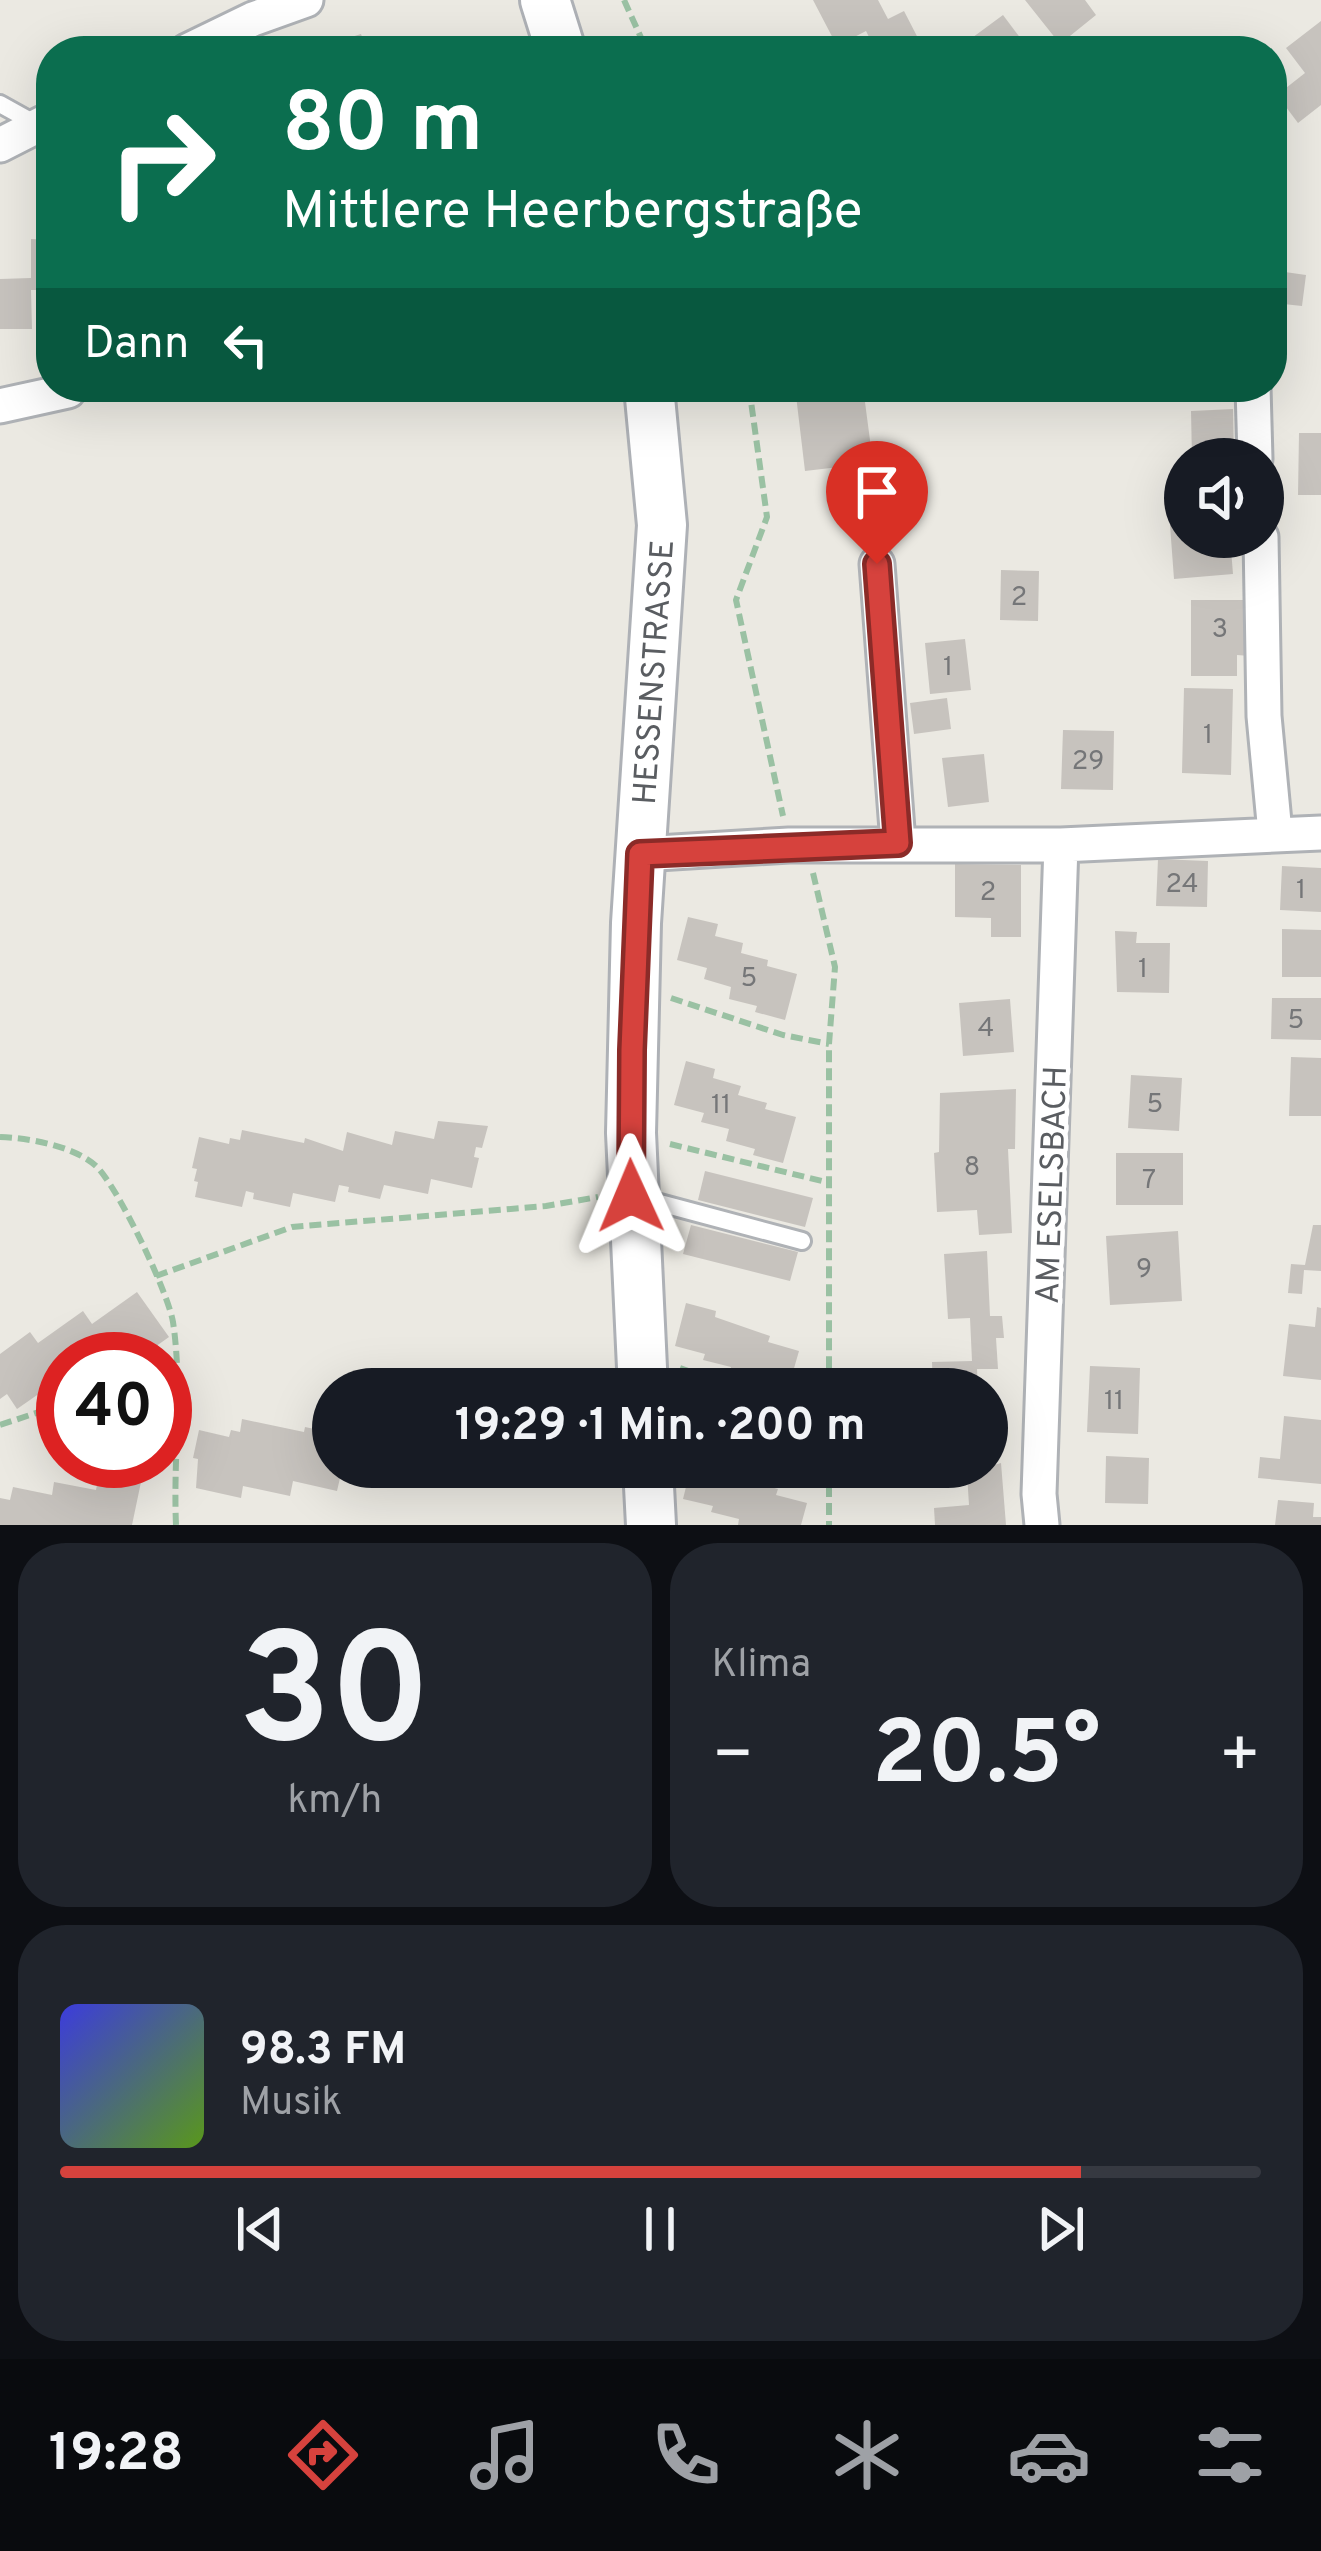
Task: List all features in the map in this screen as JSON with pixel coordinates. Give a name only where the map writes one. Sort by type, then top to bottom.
[{"type":"street","points":[[218,36],[306,0]]},
{"type":"street","points":[[545,0],[556,36]]},
{"type":"street","points":[[0,145],[36,127]]},
{"type":"street","points":[[0,406],[36,398]]},
{"type":"street","name":"HESSENSTRASSE","points":[[641,1368],[631,1133],[640,854],[662,525],[651,402]]},
{"type":"street","points":[[1253,402],[1255,438]]},
{"type":"street","points":[[1262,558],[1264,716],[1275,833]]},
{"type":"street","points":[[877,564],[898,843]]},
{"type":"street","points":[[640,854],[790,845],[1061,845],[1321,833]]},
{"type":"street","name":"AM ESELSBACH","points":[[1042,1525],[1061,845]]},
{"type":"street","points":[[649,1488],[651,1525]]},
{"type":"lane","points":[[0,104],[36,118]]},
{"type":"lane","points":[[631,1194],[802,1241]]},
{"type":"path","points":[[624,0],[640,36]]},
{"type":"path","points":[[751,402],[767,517],[736,600],[790,845],[811,865],[835,967],[829,1044],[829,1368]]},
{"type":"path","points":[[634,986],[783,1035],[829,1044]]},
{"type":"path","points":[[631,1133],[830,1183]]},
{"type":"path","points":[[0,1137],[50,1145],[94,1164],[111,1187],[156,1276],[174,1332]]},
{"type":"path","points":[[156,1276],[292,1227],[546,1206],[631,1194]]},
{"type":"path","points":[[0,1426],[36,1413]]},
{"type":"path","points":[[176,1488],[176,1525]]},
{"type":"path","points":[[829,1488],[829,1525]]},
{"type":"building","points":[[813,0],[878,0],[888,19],[904,11],[917,36],[868,36],[866,31],[832,36]]},
{"type":"building","points":[[1025,0],[1085,0],[1096,15],[1070,36],[1054,36]]},
{"type":"building","points":[[1003,15],[1019,36],[974,36]]},
{"type":"building","points":[[1321,21],[1321,105],[1298,123],[1287,108],[1287,87],[1305,73],[1287,47]]},
{"type":"building","points":[[31,239],[36,239],[32,329],[0,329],[0,279],[31,278]]},
{"type":"building","points":[[1287,272],[1306,275],[1302,306],[1287,304]]},
{"type":"building","points":[[797,402],[865,402],[873,463],[805,471]]},
{"type":"building","points":[[1233,409],[1234,438],[1192,438],[1191,411]]},
{"type":"building","points":[[1299,433],[1321,433],[1321,495],[1298,495]]},
{"type":"building","points":[[1172,558],[1232,558],[1233,574],[1174,579]]},
{"type":"building","points":[[1001,570],[1039,571],[1038,621],[1000,620]]},
{"type":"building","points":[[1191,600],[1250,600],[1250,656],[1237,655],[1237,676],[1191,676]]},
{"type":"building","points":[[965,639],[971,690],[930,694],[925,643]]},
{"type":"building","points":[[1184,688],[1233,689],[1231,775],[1182,773]]},
{"type":"building","points":[[947,698],[951,729],[914,734],[910,703]]},
{"type":"building","points":[[1063,730],[1114,731],[1113,790],[1061,789]]},
{"type":"building","points":[[984,754],[989,802],[948,807],[942,758]]},
{"type":"building","points":[[1158,859],[1208,861],[1207,907],[1156,906]]},
{"type":"building","points":[[955,864],[1021,865],[1021,937],[991,937],[991,918],[955,917]]},
{"type":"building","points":[[1282,866],[1321,868],[1321,912],[1280,910]]},
{"type":"building","points":[[688,917],[718,924],[715,936],[743,943],[741,953],[797,974],[785,1020],[729,999],[731,987],[704,979],[707,968],[677,960]]},
{"type":"building","points":[[1282,929],[1321,930],[1321,977],[1282,977]]},
{"type":"building","points":[[1115,931],[1137,932],[1136,943],[1170,943],[1169,993],[1117,992]]},
{"type":"building","points":[[1272,998],[1321,998],[1321,1040],[1271,1039]]},
{"type":"building","points":[[1010,999],[1014,1052],[963,1056],[959,1003]]},
{"type":"building","points":[[1291,1057],[1321,1058],[1321,1116],[1289,1116]]},
{"type":"building","points":[[686,1061],[715,1069],[713,1078],[741,1086],[738,1095],[767,1103],[765,1109],[796,1117],[783,1163],[726,1141],[729,1129],[701,1122],[704,1113],[674,1105]]},
{"type":"building","points":[[1131,1075],[1182,1078],[1179,1131],[1128,1128]]},
{"type":"building","points":[[1016,1089],[1015,1149],[1008,1149],[1012,1233],[979,1235],[977,1210],[937,1212],[934,1153],[939,1152],[940,1093]]},
{"type":"building","points":[[438,1121],[488,1126],[482,1148],[476,1147],[474,1157],[479,1158],[472,1188],[431,1179],[428,1194],[384,1185],[380,1199],[348,1192],[349,1187],[339,1185],[335,1202],[293,1193],[290,1207],[253,1199],[254,1193],[246,1191],[242,1207],[195,1197],[197,1169],[192,1168],[199,1137],[229,1144],[230,1138],[240,1140],[242,1130],[304,1143],[305,1138],[343,1151],[347,1132],[392,1145],[395,1131],[434,1139]]},
{"type":"building","points":[[1116,1153],[1183,1153],[1183,1205],[1116,1205]]},
{"type":"building","points":[[705,1171],[813,1198],[805,1227],[698,1200]]},
{"type":"building","points":[[691,1225],[798,1252],[790,1281],[683,1254]]},
{"type":"building","points":[[1313,1225],[1321,1225],[1321,1271],[1304,1270],[1302,1294],[1288,1293],[1291,1264],[1305,1265]]},
{"type":"building","points":[[1178,1231],[1182,1301],[1110,1305],[1106,1236]]},
{"type":"building","points":[[987,1251],[990,1316],[1002,1316],[1004,1338],[996,1338],[998,1368],[932,1368],[932,1362],[972,1361],[970,1318],[948,1319],[944,1254]]},
{"type":"building","points":[[137,1292],[165,1332],[53,1332],[83,1311],[92,1324]]},
{"type":"building","points":[[686,1303],[716,1311],[715,1317],[799,1351],[794,1368],[731,1368],[675,1346]]},
{"type":"building","points":[[1317,1307],[1321,1308],[1321,1380],[1283,1376],[1289,1324],[1315,1327]]},
{"type":"building","points":[[30,1332],[36,1340],[36,1396],[17,1409],[7,1394],[0,1399],[0,1354]]},
{"type":"building","points":[[1090,1366],[1140,1368],[1138,1434],[1087,1432]]},
{"type":"building","points":[[1284,1416],[1321,1420],[1321,1484],[1258,1478],[1260,1457],[1280,1459]]},
{"type":"building","points":[[242,1419],[304,1432],[305,1427],[312,1428],[312,1485],[293,1481],[290,1496],[243,1486],[241,1498],[196,1488],[198,1459],[193,1458],[199,1430],[229,1437],[231,1430],[240,1432]]},
{"type":"building","points":[[1106,1456],[1149,1458],[1148,1504],[1105,1503]]},
{"type":"building","points":[[13,1487],[52,1495],[53,1488],[140,1488],[132,1525],[0,1525],[0,1498],[10,1500]]},
{"type":"building","points":[[686,1488],[774,1488],[776,1495],[807,1503],[801,1525],[738,1525],[739,1519],[711,1512],[713,1506],[683,1499]]},
{"type":"building","points":[[968,1488],[1003,1488],[1006,1525],[935,1525],[934,1508],[969,1505]]},
{"type":"building","points":[[1278,1500],[1314,1503],[1313,1517],[1321,1517],[1321,1525],[1275,1525]]},
{"type":"route","points":[[631,1196],[640,854],[898,843],[877,564]]}]
